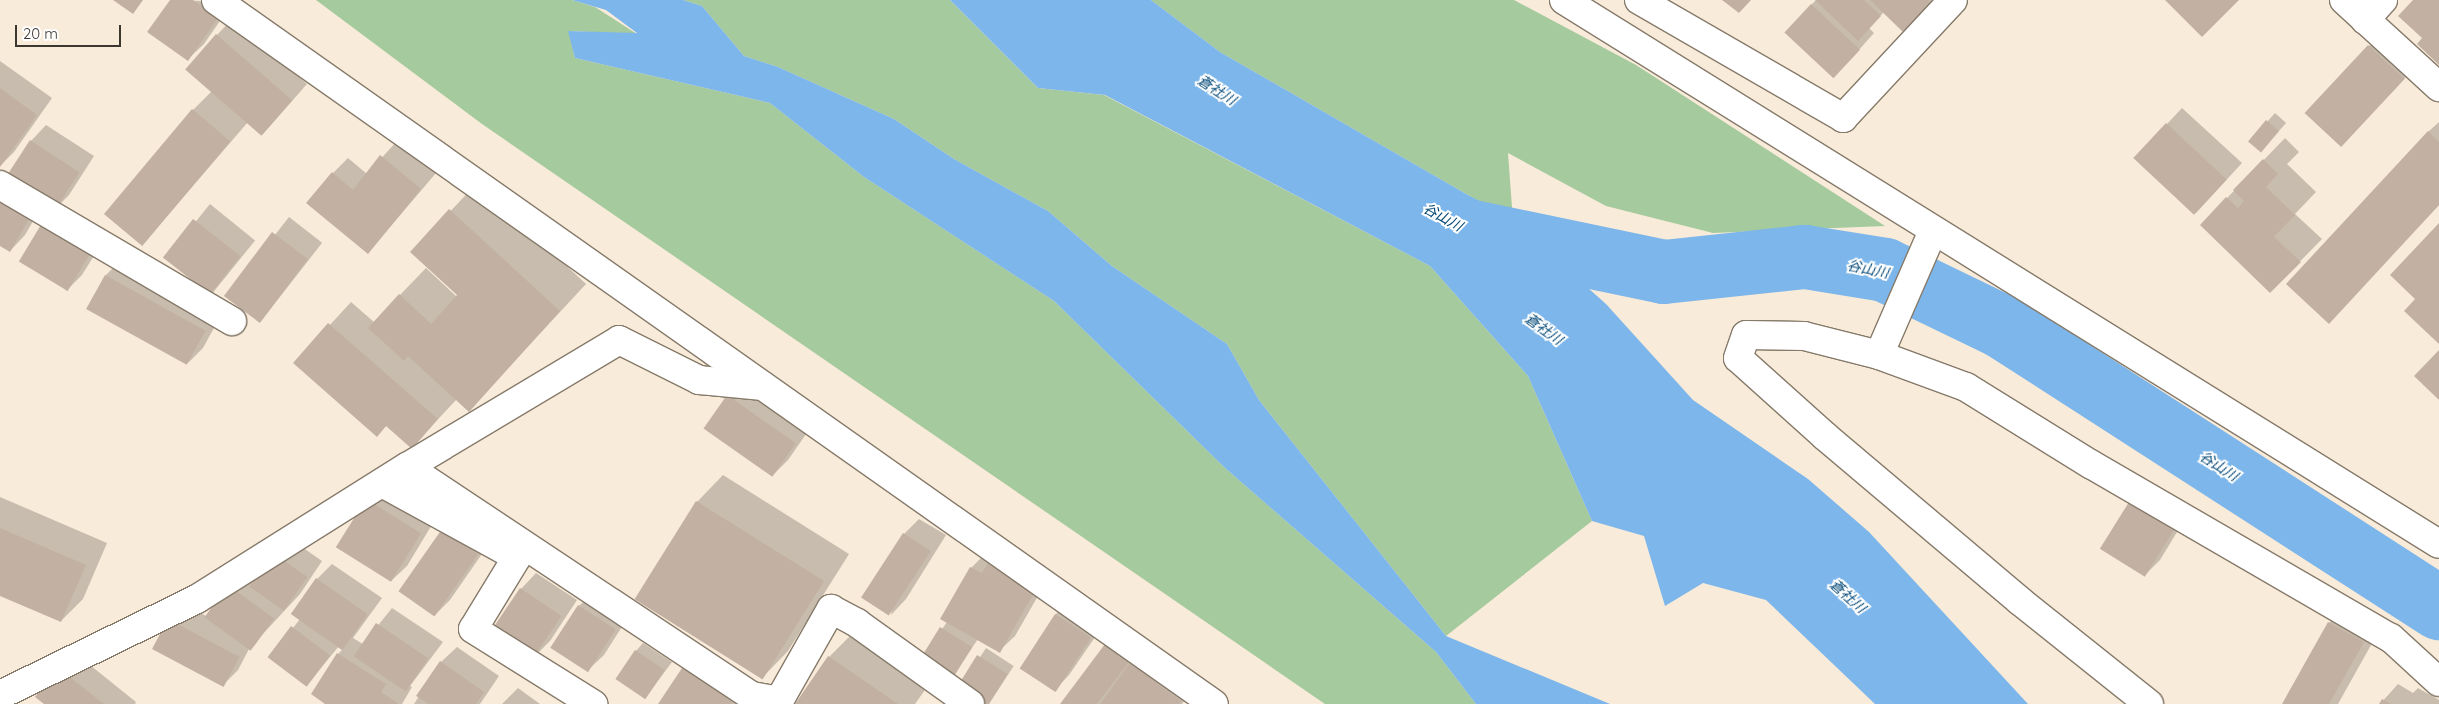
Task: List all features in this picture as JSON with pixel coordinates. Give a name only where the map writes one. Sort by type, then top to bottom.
[{"type":"street","points":[[216,0],[1214,704]]},
{"type":"street","points":[[1564,0],[1933,232],[2439,544]]},
{"type":"street","points":[[1639,0],[1843,118],[1953,0]]},
{"type":"street","points":[[2344,0],[2439,87]]},
{"type":"street","points":[[2365,20],[2383,0]]},
{"type":"street","points":[[0,185],[232,321]]},
{"type":"street","points":[[1879,355],[1933,232]]},
{"type":"street","points":[[2149,704],[2013,595],[1738,358],[1746,335],[1804,336],[1879,355],[1966,387],[2092,465],[2391,638],[2439,682]]},
{"type":"street","points":[[0,695],[197,599],[407,467],[619,340],[699,380],[763,386]]},
{"type":"street","points":[[407,467],[752,696],[779,701],[831,609],[857,623],[970,704]]},
{"type":"street","points":[[382,483],[517,557],[473,629],[592,704]]},
{"type":"green space","points":[[316,0],[572,0],[595,7],[637,34],[569,31],[575,58],[770,103],[864,177],[1054,301],[1224,467],[1436,652],[1476,704],[1325,704],[482,124]]},
{"type":"green space","points":[[683,0],[950,0],[1038,88],[1104,95],[1430,266],[1528,376],[1592,521],[1446,636],[1259,400],[1227,344],[1112,266],[1048,211],[954,159],[894,119],[778,67],[744,56],[702,6]]},
{"type":"green space","points":[[1151,0],[1514,0],[1636,65],[1885,226],[1713,233],[1606,206],[1508,153],[1513,221],[1220,52]]},
{"type":"water","points":[[572,0],[683,0],[702,6],[744,56],[778,67],[894,119],[954,159],[1048,211],[1112,266],[1227,344],[1259,400],[1446,636],[1610,704],[1476,704],[1436,652],[1224,467],[1054,301],[864,177],[770,103],[575,58],[568,31],[637,33],[606,10]]},
{"type":"water","name":"蒼社川","points":[[950,0],[1151,0],[1220,52],[1513,221],[1606,304],[1693,400],[1808,479],[1869,532],[2028,704],[1875,704],[1766,600],[1703,583],[1665,606],[1644,536],[1592,521],[1528,376],[1430,266],[1105,95],[1038,88]]},
{"type":"building","points":[[113,0],[143,0],[133,14]]},
{"type":"building","points":[[170,0],[193,0],[218,18],[188,61],[147,32]]},
{"type":"building","points":[[1722,0],[1751,0],[1739,13]]},
{"type":"building","points":[[1815,0],[1864,0],[1881,16],[1858,41]]},
{"type":"building","points":[[1870,0],[1928,0],[1932,4],[1904,33]]},
{"type":"building","points":[[2165,0],[2239,0],[2202,37]]},
{"type":"building","points":[[2413,0],[2439,0],[2439,65],[2417,44],[2422,38],[2398,16]]},
{"type":"building","points":[[1811,4],[1860,50],[1833,78],[1784,33]]},
{"type":"building","points":[[216,34],[292,100],[261,136],[185,69]]},
{"type":"building","points":[[2368,45],[2405,79],[2341,147],[2305,113]]},
{"type":"building","points":[[0,88],[37,115],[0,167]]},
{"type":"building","points":[[192,109],[230,141],[142,246],[104,214]]},
{"type":"building","points":[[2266,120],[2279,131],[2261,152],[2248,141]]},
{"type":"building","points":[[2166,123],[2227,180],[2194,215],[2133,158]]},
{"type":"building","points":[[2428,131],[2439,142],[2439,205],[2329,324],[2286,284]]},
{"type":"building","points":[[30,140],[79,172],[53,212],[4,180]]},
{"type":"building","points":[[380,155],[421,189],[368,254],[306,203],[332,172],[353,190]]},
{"type":"building","points":[[2263,159],[2278,174],[2266,187],[2295,215],[2274,237],[2301,262],[2270,293],[2200,225],[2226,197],[2238,208],[2244,201],[2233,190]]},
{"type":"building","points":[[0,203],[29,219],[10,252],[0,246]]},
{"type":"building","points":[[449,209],[560,311],[469,412],[408,356],[404,361],[368,328],[399,294],[431,324],[457,295],[410,252]]},
{"type":"building","points":[[193,219],[240,256],[210,295],[163,258]]},
{"type":"building","points":[[42,223],[91,252],[68,291],[19,262]]},
{"type":"building","points":[[2439,223],[2439,344],[2404,311],[2415,299],[2390,275]]},
{"type":"building","points":[[272,232],[308,259],[260,323],[224,296]]},
{"type":"building","points":[[105,275],[206,331],[187,365],[86,309]]},
{"type":"building","points":[[328,323],[438,419],[412,449],[386,426],[377,437],[293,363]]},
{"type":"building","points":[[2439,350],[2439,400],[2414,376]]},
{"type":"building","points":[[727,395],[796,443],[772,477],[703,429]]},
{"type":"building","points":[[366,499],[421,533],[391,582],[336,547]]},
{"type":"building","points":[[696,501],[824,581],[763,679],[635,599]]},
{"type":"building","points":[[2129,502],[2174,530],[2145,577],[2100,549]]},
{"type":"building","points":[[0,528],[86,565],[61,622],[0,596]]},
{"type":"building","points":[[442,529],[478,554],[434,616],[398,591]]},
{"type":"building","points":[[903,533],[931,551],[889,616],[861,598]]},
{"type":"building","points":[[273,553],[307,577],[284,611],[249,587]]},
{"type":"building","points":[[988,563],[1035,591],[1000,653],[940,619],[970,567],[982,573]]},
{"type":"building","points":[[316,578],[368,614],[342,650],[291,614]]},
{"type":"building","points":[[228,585],[274,619],[251,651],[204,617]]},
{"type":"building","points":[[520,588],[561,616],[533,658],[491,630]]},
{"type":"building","points":[[578,605],[616,630],[588,672],[550,648]]},
{"type":"building","points":[[1055,614],[1091,637],[1056,692],[1020,669]]},
{"type":"building","points":[[168,619],[240,657],[224,687],[152,649]]},
{"type":"building","points":[[2328,622],[2364,642],[2329,704],[2282,704]]},
{"type":"building","points":[[376,623],[428,658],[406,691],[354,656]]},
{"type":"building","points":[[291,626],[330,655],[307,687],[268,657]]},
{"type":"building","points":[[940,627],[972,647],[953,679],[920,658]]},
{"type":"building","points":[[1108,640],[1132,658],[1097,704],[1060,704]]},
{"type":"building","points":[[635,650],[665,670],[645,699],[615,679]]},
{"type":"building","points":[[337,653],[386,684],[381,692],[399,704],[325,704],[311,694]]},
{"type":"building","points":[[977,655],[1008,674],[989,704],[986,704],[957,686]]},
{"type":"building","points":[[828,656],[898,704],[795,704]]},
{"type":"building","points":[[440,661],[484,692],[476,704],[429,704],[416,696]]},
{"type":"building","points":[[1130,663],[1181,701],[1179,704],[1100,704]]},
{"type":"building","points":[[58,668],[104,704],[44,704],[35,697]]},
{"type":"building","points":[[682,668],[733,702],[732,704],[658,704]]},
{"type":"building","points":[[2382,699],[2391,704],[2379,704]]},
{"type":"waterway","name":"谷山川","points":[[1458,226],[1468,231],[1664,272],[1805,257],[1885,270],[2003,327],[2439,608]]}]
